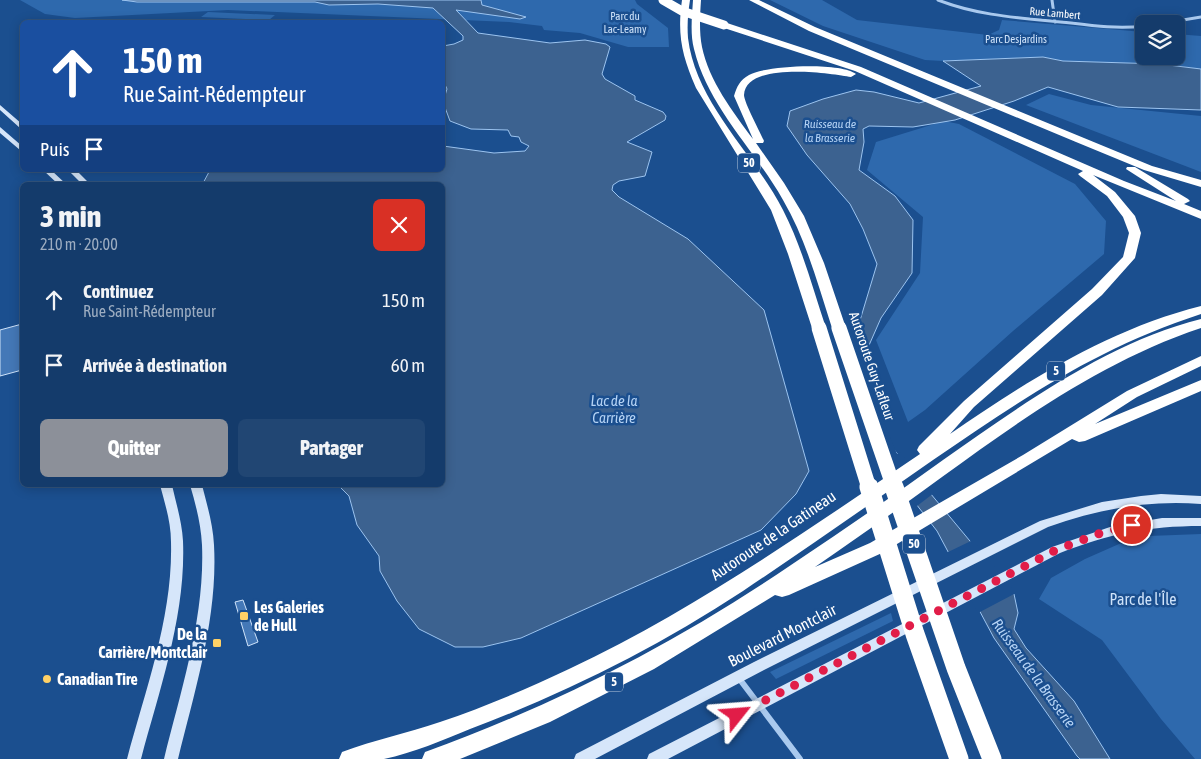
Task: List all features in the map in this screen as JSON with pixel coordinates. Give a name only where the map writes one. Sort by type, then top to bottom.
[{"type":"highway","points":[[663,0],[685,12],[835,60],[1152,196],[1201,214]]},
{"type":"highway","name":"50","points":[[686,0],[684,38],[693,71],[707,100],[757,175],[777,211],[798,264],[915,634],[959,759]]},
{"type":"highway","name":"Autoroute Guy-Lafleur","points":[[697,0],[696,35],[705,69],[724,105],[774,174],[805,232],[959,675],[992,759]]},
{"type":"highway","points":[[753,0],[804,25],[1148,168],[1201,184]]},
{"type":"highway","points":[[774,174],[739,98],[740,87],[751,78],[780,70],[823,70],[861,77],[914,93]]},
{"type":"highway","points":[[1080,140],[1154,182],[1201,214]]},
{"type":"highway","points":[[906,471],[969,404],[1109,281],[1126,263],[1132,250],[1135,229],[1120,203],[1101,185],[1047,150]]},
{"type":"highway","name":"Autoroute de la Gatineau","points":[[434,759],[502,733],[591,693],[658,658],[739,610],[881,500],[906,471],[1014,397],[1077,359],[1139,331],[1201,310]]},
{"type":"highway","name":"Autoroute de la Gatineau","points":[[350,759],[420,738],[493,712],[555,685],[629,648],[881,500],[936,474],[1041,401],[1106,362],[1153,340],[1201,323]]},
{"type":"highway","points":[[739,610],[876,548],[1030,459],[1132,394],[1201,360]]},
{"type":"highway","points":[[1030,459],[1151,405],[1201,385]]},
{"type":"main road","points":[[0,107],[20,125]]},
{"type":"main road","points":[[0,129],[20,147]]},
{"type":"main road","points":[[49,172],[60,182]]},
{"type":"main road","points":[[74,172],[84,182]]},
{"type":"main road","points":[[134,759],[167,630],[175,581],[176,536],[166,487]]},
{"type":"main road","points":[[171,759],[197,646],[207,581],[208,542],[196,487]]},
{"type":"main road","name":"Boulevard Montclair","points":[[581,759],[738,677],[1044,524],[1092,507],[1134,500],[1201,500]]},
{"type":"main road","points":[[654,759],[1056,550],[1113,529],[1150,523],[1201,522]]},
{"type":"street","name":"Rue Lambert","points":[[938,0],[979,15],[1117,28],[1135,27]]},
{"type":"street","points":[[1052,0],[1055,22]]},
{"type":"street","points":[[1185,19],[1201,17]]},
{"type":"street","points":[[1192,18],[1201,22]]},
{"type":"street","points":[[738,677],[800,759]]},
{"type":"green space","name":"Parc du Lac-Leamy","points":[[20,0],[635,0],[637,4],[668,28],[669,47],[628,47],[580,33],[544,30],[542,26],[509,22],[228,10],[75,18],[45,14]]},
{"type":"green space","name":"Parc Desjardins","points":[[770,0],[822,0],[857,20],[988,35],[999,30],[1002,20],[1135,31],[1135,63],[1063,61],[1043,57],[925,60],[823,26]]},
{"type":"green space","points":[[208,12],[275,15],[269,20],[201,17]]},
{"type":"green space","name":"Parc Desjardins","points":[[1185,35],[1201,36],[1201,69],[1168,65],[1185,65]]},
{"type":"green space","points":[[1049,94],[1091,105],[1201,116],[1201,172],[1026,105]]},
{"type":"green space","points":[[944,121],[959,124],[1075,184],[1106,221],[1104,254],[1013,331],[925,410],[908,422],[876,340],[920,273],[923,217],[867,170],[876,142]]},
{"type":"green space","name":"Parc de l'Île","points":[[1201,534],[1201,759],[1195,759],[1161,719],[1102,640],[1039,599],[1051,578],[1085,559],[1119,544],[1149,536]]},
{"type":"green space","points":[[891,613],[893,621],[776,679],[770,672]]},
{"type":"water","name":"Lac de la Carrière","points":[[122,0],[481,0],[482,5],[526,17],[520,19],[456,10],[478,33],[550,43],[585,40],[606,44],[610,47],[602,74],[605,79],[635,96],[635,100],[663,112],[666,116],[665,120],[627,142],[652,152],[645,176],[619,181],[613,185],[612,190],[619,197],[688,239],[764,310],[809,471],[796,494],[761,530],[521,638],[483,647],[455,647],[419,629],[397,601],[380,571],[379,556],[357,525],[349,496],[340,487],[445,487],[445,182],[204,182],[209,172],[445,172],[445,146],[494,153],[525,151],[529,146],[521,142],[519,137],[511,136],[508,130],[471,129],[450,121],[445,107],[447,89],[445,84],[445,46],[463,40],[463,36],[433,8],[378,4],[329,5],[315,2],[137,2]]},
{"type":"water","name":"Ruisseau de la Brasserie","points":[[1043,57],[1063,61],[1168,65],[1201,69],[1201,110],[1118,107],[1048,87],[1014,101],[955,120],[913,127],[869,126],[863,129],[864,142],[859,170],[895,196],[913,220],[912,273],[881,318],[859,368],[891,446],[1014,594],[1018,613],[1014,629],[1026,648],[1074,701],[1110,759],[1080,759],[1077,756],[994,638],[937,531],[868,442],[842,353],[858,327],[877,264],[863,229],[850,204],[807,155],[787,126],[790,111],[856,90],[874,92],[919,103],[981,86],[943,61]]},
{"type":"pier","points":[[853,330],[864,362],[862,368],[897,454],[900,452],[934,493],[917,506],[919,512],[866,443],[841,369],[839,353]]},
{"type":"pier","points":[[973,540],[1016,593],[978,613],[946,553]]},
{"type":"building","points":[[20,325],[20,371],[0,376],[0,330]]},
{"type":"building","name":"Les Galeries de Hull","points":[[243,600],[258,642],[248,646],[235,602]]},
{"type":"place","name":"Les Galeries de Hull","points":[[244,616]]},
{"type":"place","name":"De la Carrière/Montclair","points":[[217,643]]},
{"type":"place","name":"Canadian Tire","points":[[47,679]]},
{"type":"route","points":[[737,715],[1056,550],[1113,529],[1132,525]]}]
